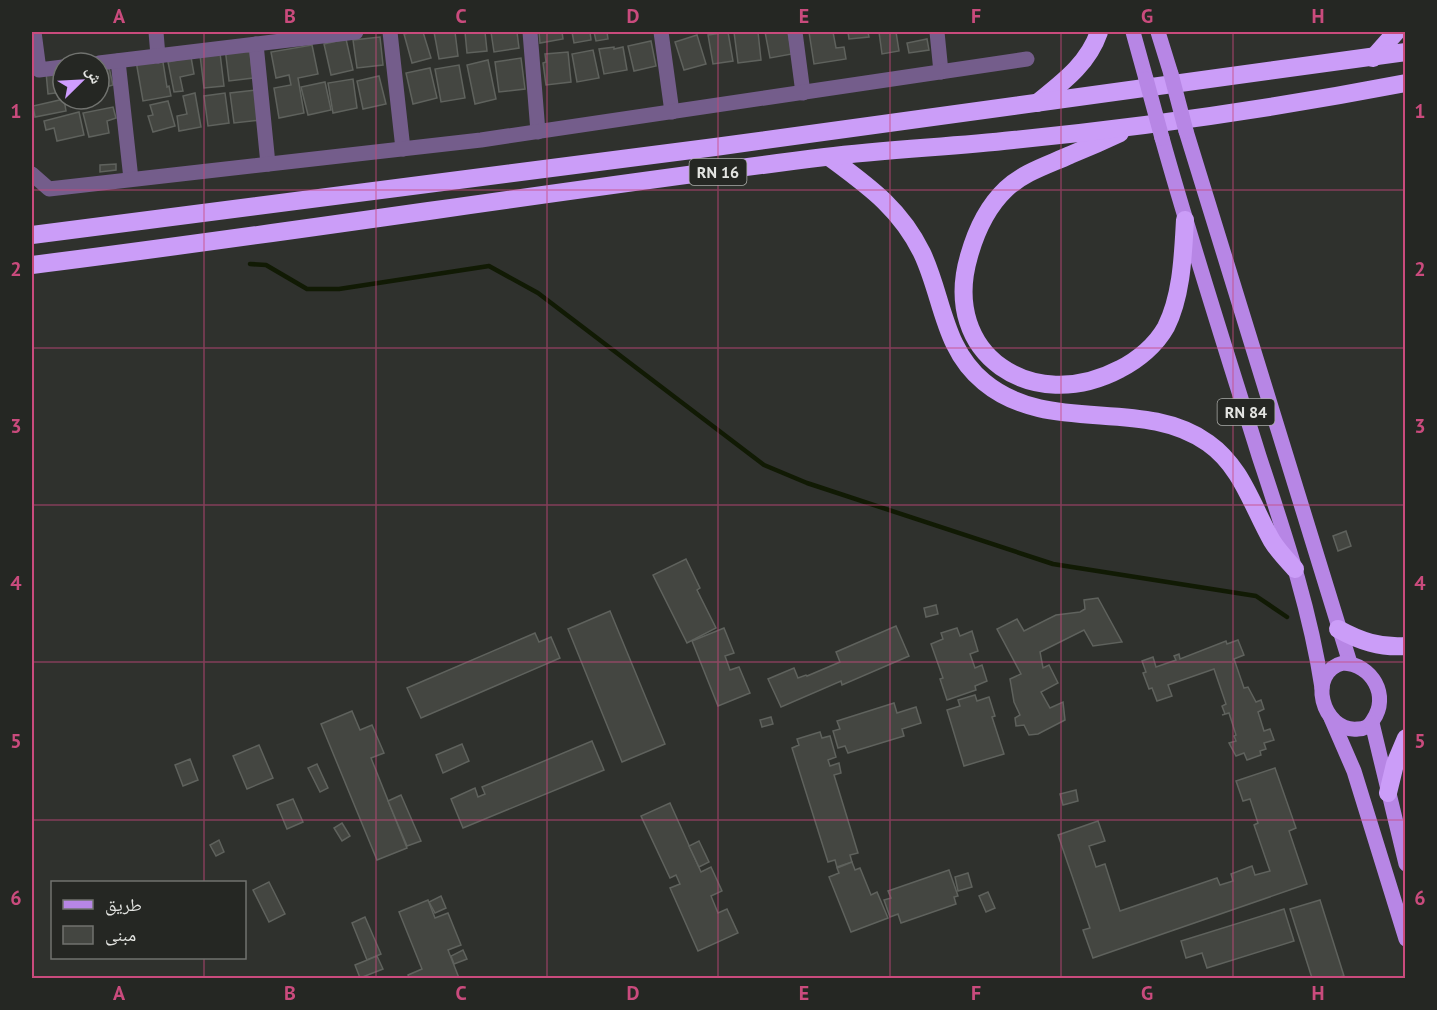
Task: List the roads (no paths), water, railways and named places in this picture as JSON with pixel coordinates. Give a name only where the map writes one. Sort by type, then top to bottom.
[{"type":"highway","points":[[1036,104],[1085,61],[1094,47],[1099,32]]},
{"type":"highway","points":[[1373,58],[1396,32]]},
{"type":"highway","name":"RN 16","points":[[32,235],[1036,104],[1406,52]]},
{"type":"highway","name":"RN 16","points":[[32,265],[829,157],[1014,140],[1137,125],[1406,83]]},
{"type":"highway","points":[[1137,125],[1033,171],[1014,182],[998,197],[982,221],[972,242],[964,272],[963,304],[969,328],[984,353],[1008,372],[1033,382],[1059,386],[1086,382],[1110,374],[1131,363],[1150,348],[1166,327],[1174,305],[1179,280],[1185,220]]},
{"type":"highway","points":[[829,157],[873,190],[894,209],[908,228],[923,255],[954,346],[968,367],[985,383],[1028,405],[1050,411],[1158,421],[1193,434],[1216,449],[1235,469],[1274,544],[1295,569]]},
{"type":"highway","points":[[1338,628],[1351,636],[1375,644],[1388,647],[1406,646]]},
{"type":"highway","points":[[1388,793],[1395,764],[1406,738]]},
{"type":"main road","name":"RN 84","points":[[1133,32],[1185,220],[1295,569],[1314,637],[1322,688]]},
{"type":"main road","name":"RN 84","points":[[1158,32],[1186,131],[1350,663]]},
{"type":"main road","points":[[1331,718],[1339,726],[1349,730],[1362,729],[1372,723],[1380,701],[1373,677],[1364,669],[1350,663],[1337,664],[1331,668],[1325,677],[1322,699],[1354,771],[1406,939]]},
{"type":"main road","points":[[1372,723],[1406,864]]},
{"type":"street","points":[[34,32],[39,70],[51,68]]},
{"type":"street","points":[[156,32],[158,56]]},
{"type":"street","points":[[111,62],[256,44],[299,35],[356,32]]},
{"type":"street","points":[[390,32],[403,149]]},
{"type":"street","points":[[530,32],[538,132]]},
{"type":"street","points":[[661,32],[672,112]]},
{"type":"street","points":[[795,32],[802,93]]},
{"type":"street","points":[[937,32],[941,72]]},
{"type":"street","points":[[256,44],[268,164]]},
{"type":"street","points":[[32,174],[49,189],[403,149],[538,132],[1027,59]]},
{"type":"street","points":[[118,61],[131,179]]},
{"type":"waterway","points":[[250,264],[266,265],[307,289],[339,289],[489,266],[538,293],[764,465],[807,483],[1053,564],[1256,596],[1287,617]]}]
